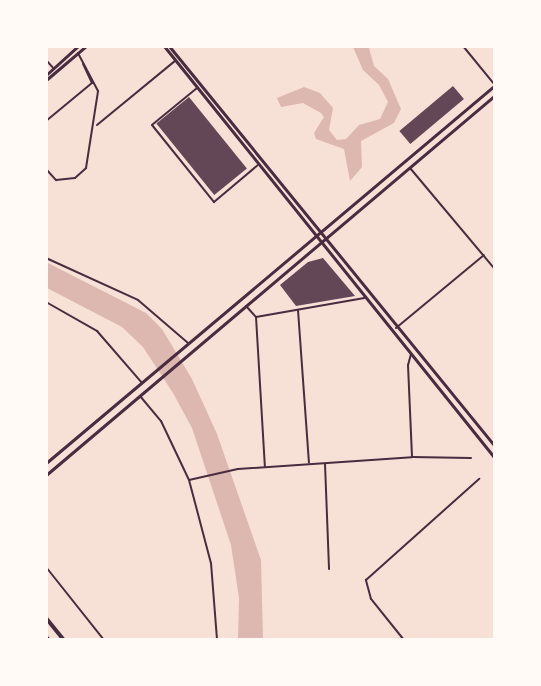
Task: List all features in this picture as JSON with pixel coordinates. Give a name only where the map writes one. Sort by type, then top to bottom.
[{"type":"highway","points":[[46,618],[64,639]]},
{"type":"main road","points":[[46,75],[78,46]]},
{"type":"main road","points":[[46,80],[86,46]]},
{"type":"main road","points":[[164,46],[364,298],[495,457]]},
{"type":"main road","points":[[169,46],[396,328],[495,445]]},
{"type":"main road","points":[[46,463],[495,85]]},
{"type":"main road","points":[[46,475],[319,242],[495,96]]},
{"type":"main road","points":[[389,175],[395,181]]},
{"type":"street","points":[[463,46],[495,85]]},
{"type":"street","points":[[46,169],[56,180],[75,178],[86,168],[98,91],[78,53]]},
{"type":"street","points":[[46,60],[54,69]]},
{"type":"street","points":[[97,125],[175,61]]},
{"type":"street","points":[[46,122],[92,83],[84,62]]},
{"type":"street","points":[[197,88],[152,125],[214,202],[258,165]]},
{"type":"street","points":[[410,168],[495,268]]},
{"type":"street","points":[[396,328],[484,255]]},
{"type":"street","points":[[46,258],[138,300],[188,343]]},
{"type":"street","points":[[256,317],[364,298]]},
{"type":"street","points":[[46,302],[97,330],[141,382]]},
{"type":"street","points":[[246,306],[256,317],[265,467]]},
{"type":"street","points":[[298,310],[309,463]]},
{"type":"street","points":[[411,354],[408,365],[412,457]]},
{"type":"street","points":[[140,396],[161,421],[189,480],[211,563],[217,639]]},
{"type":"street","points":[[189,480],[238,469],[309,463],[412,457],[471,458]]},
{"type":"street","points":[[325,462],[329,569]]},
{"type":"street","points":[[404,639],[371,599],[366,579],[479,479]]},
{"type":"street","points":[[46,567],[104,639]]},
{"type":"shaded area","points":[[353,47],[369,48],[374,66],[388,79],[401,109],[394,123],[361,141],[362,167],[350,181],[344,149],[316,139],[314,133],[324,117],[321,113],[303,103],[281,107],[277,98],[304,87],[320,93],[333,108],[329,130],[337,140],[346,139],[359,125],[380,119],[388,102],[379,85],[363,70]]},
{"type":"shaded area","points":[[46,262],[146,313],[162,329],[192,379],[217,434],[261,560],[263,639],[238,639],[239,598],[231,545],[192,428],[173,393],[143,347],[122,327],[47,288]]},
{"type":"building","points":[[453,86],[464,99],[410,144],[399,131]]},
{"type":"building","points":[[189,97],[247,168],[214,195],[156,123]]},
{"type":"building","points":[[323,258],[355,296],[296,306],[280,285],[308,262]]}]
